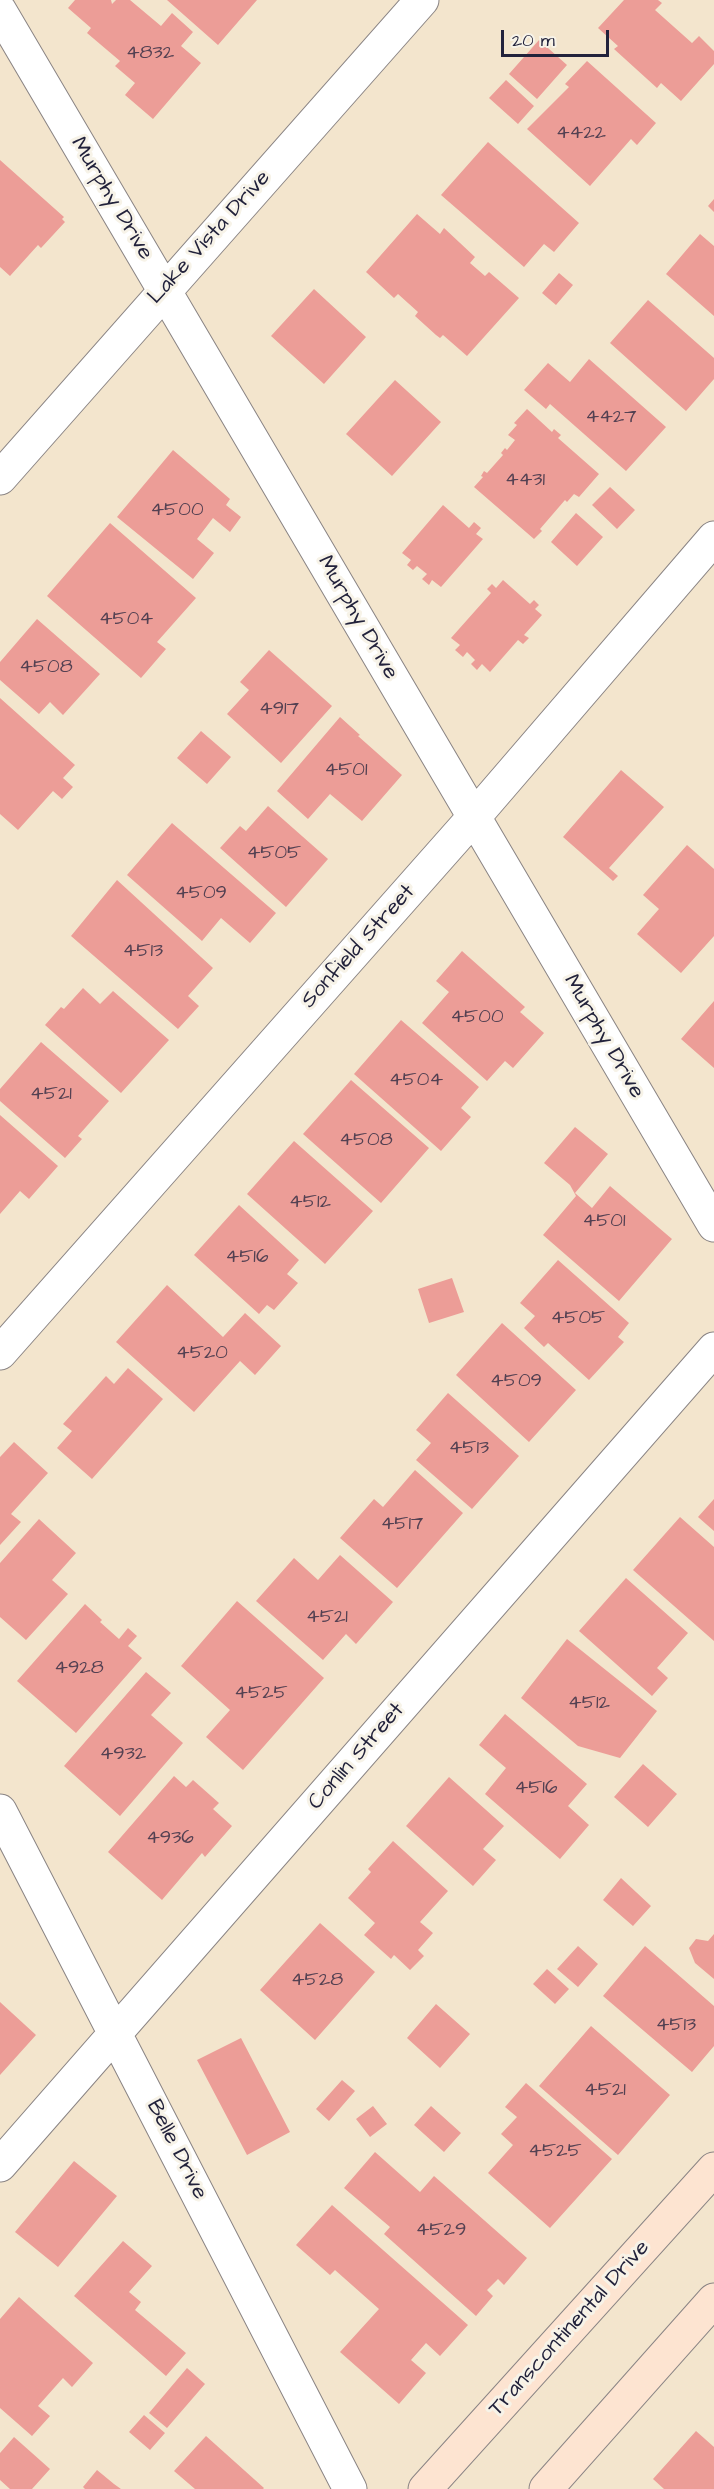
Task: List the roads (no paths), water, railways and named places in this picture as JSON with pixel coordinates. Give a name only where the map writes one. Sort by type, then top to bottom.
[{"type":"street","name":"Lake Vista Drive","points":[[0,478],[422,0]]},
{"type":"street","name":"Murphy Drive","points":[[0,11],[714,1225]]},
{"type":"street","name":"Sonfield Street","points":[[0,1353],[474,817],[714,538]]},
{"type":"street","name":"Conlin Street","points":[[0,2164],[714,1349]]},
{"type":"street","name":"Belle Drive","points":[[0,1811],[350,2489]]},
{"type":"street","name":"Transcontinental Drive","points":[[425,2489],[714,2169]]},
{"type":"street","points":[[546,2489],[714,2300]]}]
